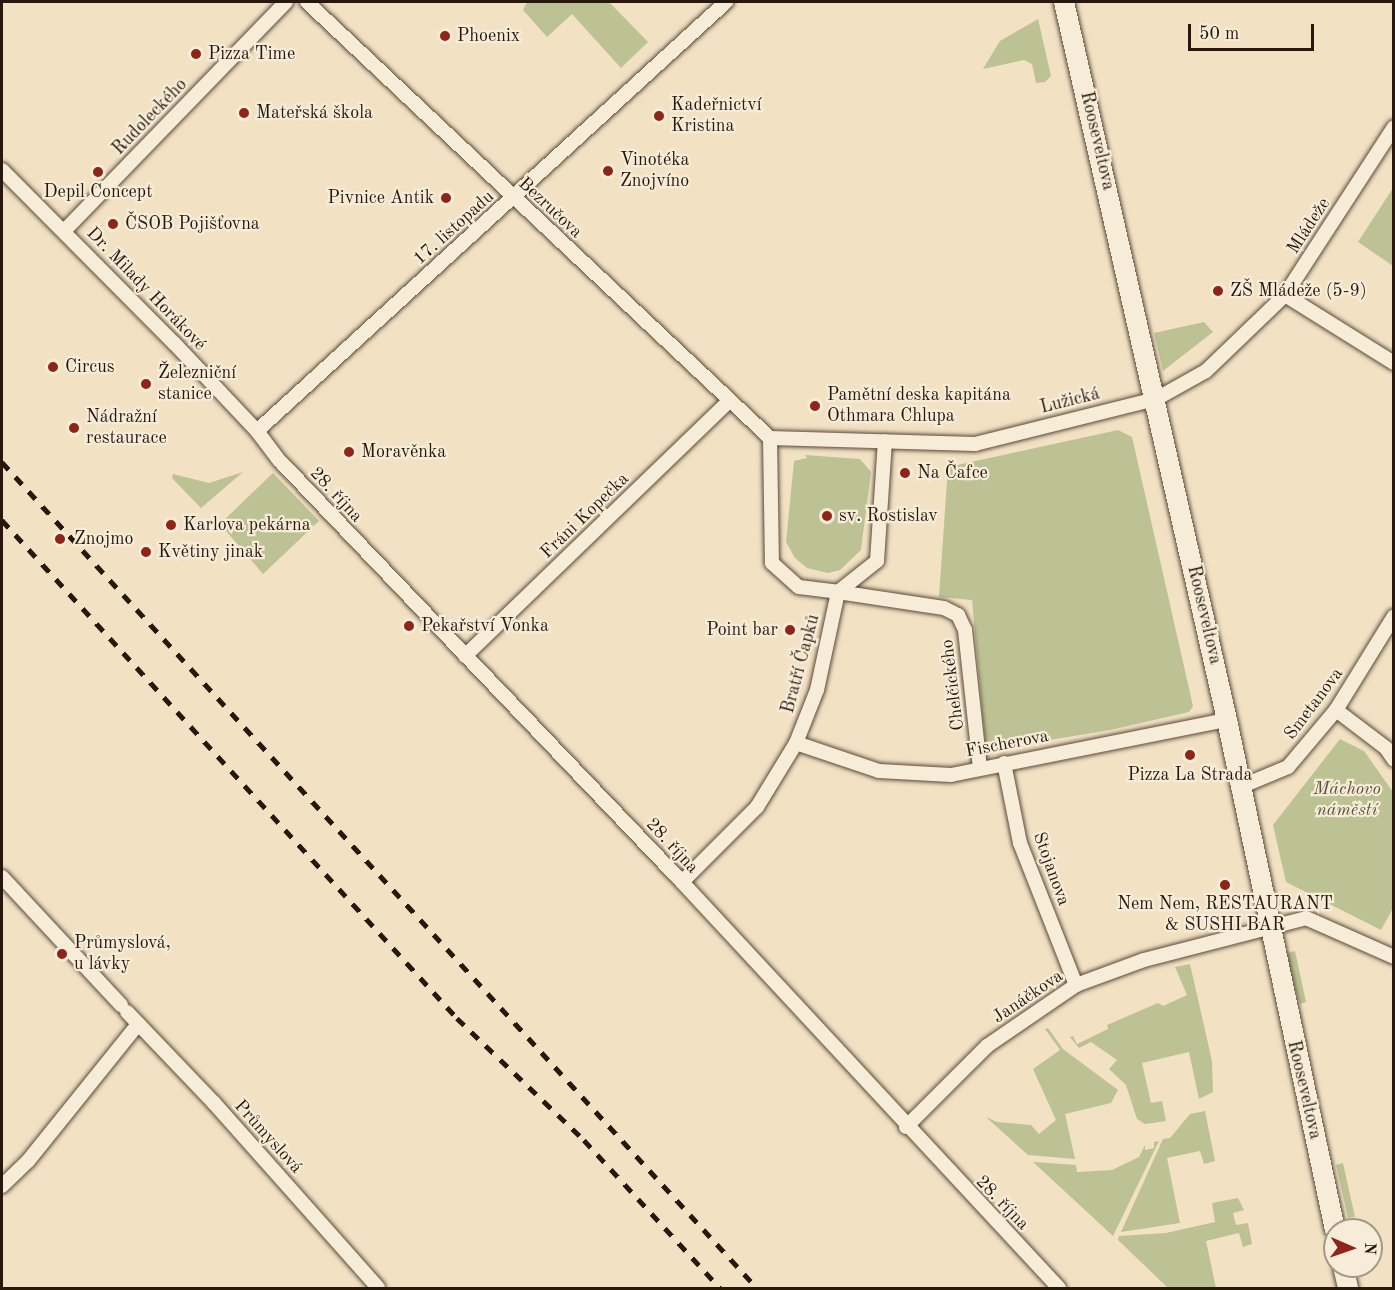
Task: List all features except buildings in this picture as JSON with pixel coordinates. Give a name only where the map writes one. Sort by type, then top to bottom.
[{"type":"main road","name":"Rooseveltova","points":[[1064,2],[1156,399],[1227,720],[1239,787],[1332,1218]]},
{"type":"street","name":"Rudoleckého","points":[[64,231],[286,2]]},
{"type":"street","name":"Bezručova","points":[[307,2],[771,438]]},
{"type":"street","name":"17. listopadu","points":[[257,431],[726,2]]},
{"type":"street","name":"Mládeže","points":[[1156,399],[1206,371],[1286,295],[1394,127]]},
{"type":"street","name":"Dr. Milady Horákové","points":[[3,174],[64,231],[257,431]]},
{"type":"street","points":[[1286,295],[1394,363]]},
{"type":"street","name":"Lužická","points":[[771,438],[975,444],[1156,399]]},
{"type":"street","name":"Fráni Kopečka","points":[[465,656],[729,401]]},
{"type":"street","name":"28. října","points":[[257,431],[280,462],[682,882],[906,1127],[1059,1288]]},
{"type":"street","points":[[771,438],[772,563],[799,587],[838,592],[877,561],[885,441]]},
{"type":"street","name":"Bratří Čapků","points":[[682,882],[757,807],[796,743],[817,690],[838,592]]},
{"type":"street","name":"Chelčického","points":[[838,592],[944,608],[958,615],[965,630],[980,767]]},
{"type":"street","name":"Smetanova","points":[[1239,787],[1288,768],[1336,710],[1394,616]]},
{"type":"street","points":[[1336,710],[1386,748],[1394,760]]},
{"type":"street","name":"Fischerova","points":[[796,743],[879,771],[951,775],[980,767],[1227,720]]},
{"type":"street","name":"Stojanova","points":[[1004,763],[1020,843],[1076,985]]},
{"type":"street","name":"Průmyslová","points":[[2,877],[214,1103],[378,1288]]},
{"type":"street","name":"Janáčkova","points":[[906,1127],[987,1046],[1076,985],[1144,960],[1306,918],[1392,953]]},
{"type":"street","points":[[2,1186],[28,1161],[138,1024]]},
{"type":"green space","points":[[527,2],[609,2],[648,42],[621,68],[572,14],[547,37],[523,10]]},
{"type":"green space","points":[[1038,19],[1051,76],[1045,82],[1036,83],[1032,64],[1024,60],[983,69],[1000,41]]},
{"type":"green space","points":[[1393,188],[1393,266],[1358,242]]},
{"type":"green space","points":[[1204,322],[1213,332],[1163,371],[1154,333]]},
{"type":"green space","points":[[1118,430],[1132,437],[1193,706],[1189,712],[1110,730],[994,749],[985,741],[972,600],[939,597],[948,467]]},
{"type":"green space","points":[[805,455],[860,459],[871,472],[861,550],[840,570],[828,573],[807,568],[795,558],[786,542],[794,461],[807,458]]},
{"type":"green space","points":[[243,472],[201,508],[172,478],[173,474],[209,483]]},
{"type":"green space","points":[[273,473],[319,521],[263,574],[220,524]]},
{"type":"green space","name":"Máchovo náměstí","points":[[1340,739],[1364,751],[1393,792],[1393,908],[1381,930],[1286,882],[1273,825]]},
{"type":"green space","points":[[1295,951],[1306,1002],[1300,1004],[1284,954]]},
{"type":"green space","points":[[1190,964],[1212,1061],[1213,1092],[1199,1099],[1189,1052],[1142,1063],[1151,1103],[1162,1101],[1166,1121],[1145,1124],[1137,1119],[1126,1085],[1109,1069],[1117,1060],[1091,1042],[1079,1048],[1070,1037],[1073,1036],[1077,1044],[1108,1029],[1107,1025],[1158,1003],[1163,1006],[1187,995],[1175,967]]},
{"type":"green space","points":[[1048,1028],[1063,1049],[1118,1090],[1111,1103],[1065,1114],[1075,1159],[1028,1155],[986,1117],[997,1122],[1031,1125],[1039,1134],[1056,1120],[1033,1069],[1060,1050],[1045,1029]]},
{"type":"green space","points":[[1205,1111],[1215,1161],[1204,1164],[1200,1151],[1167,1158],[1180,1223],[1121,1232],[1163,1139],[1170,1138],[1190,1114]]},
{"type":"green space","points":[[1159,1141],[1113,1236],[1033,1162],[1076,1165],[1077,1172],[1112,1170],[1139,1157],[1145,1145],[1145,1150],[1154,1148],[1154,1142]]},
{"type":"green space","points":[[1343,1163],[1355,1217],[1348,1218],[1336,1165]]},
{"type":"green space","points":[[1238,1198],[1244,1210],[1233,1213],[1236,1225],[1248,1223],[1252,1244],[1243,1247],[1239,1233],[1206,1241],[1216,1288],[1168,1288],[1118,1240],[1119,1236],[1166,1233],[1215,1222],[1212,1203]]},
{"type":"railway","points":[[2,462],[757,1288]]},
{"type":"railway","points":[[2,520],[457,1018],[584,1140],[720,1288]]},
{"type":"place","name":"Phoenix","points":[[445,36]]},
{"type":"place","name":"Pizza Time","points":[[196,54]]},
{"type":"place","name":"Mateřská škola","points":[[244,113]]},
{"type":"place","name":"Kadeřnictví Kristina","points":[[659,116]]},
{"type":"place","name":"Vinotéka Znojvíno","points":[[608,171]]},
{"type":"place","name":"Depil Concept","points":[[98,172]]},
{"type":"place","name":"Pivnice Antik","points":[[446,198]]},
{"type":"place","name":"ČSOB Pojišťovna","points":[[113,224]]},
{"type":"place","name":"ZŠ Mládeže (5-9)","points":[[1218,291]]},
{"type":"place","name":"Circus","points":[[53,367]]},
{"type":"place","name":"Železniční stanice","points":[[146,384]]},
{"type":"place","name":"Pamětní deska kapitána Othmara Chlupa","points":[[815,406]]},
{"type":"place","name":"Nádražní restaurace","points":[[74,428]]},
{"type":"place","name":"Moravěnka","points":[[349,452]]},
{"type":"place","name":"Na Čafce","points":[[905,473]]},
{"type":"place","name":"sv. Rostislav","points":[[827,516]]},
{"type":"place","name":"Karlova pekárna","points":[[171,525]]},
{"type":"place","name":"Znojmo","points":[[60,539]]},
{"type":"place","name":"Květiny jinak","points":[[146,552]]},
{"type":"place","name":"Pekařství Vonka","points":[[409,626]]},
{"type":"place","name":"Point bar","points":[[790,630]]},
{"type":"place","name":"Pizza La Strada","points":[[1190,755]]},
{"type":"place","name":"Nem Nem, RESTAURANT & SUSHI BAR","points":[[1225,885]]},
{"type":"place","name":"Průmyslová, u lávky","points":[[62,954]]}]
